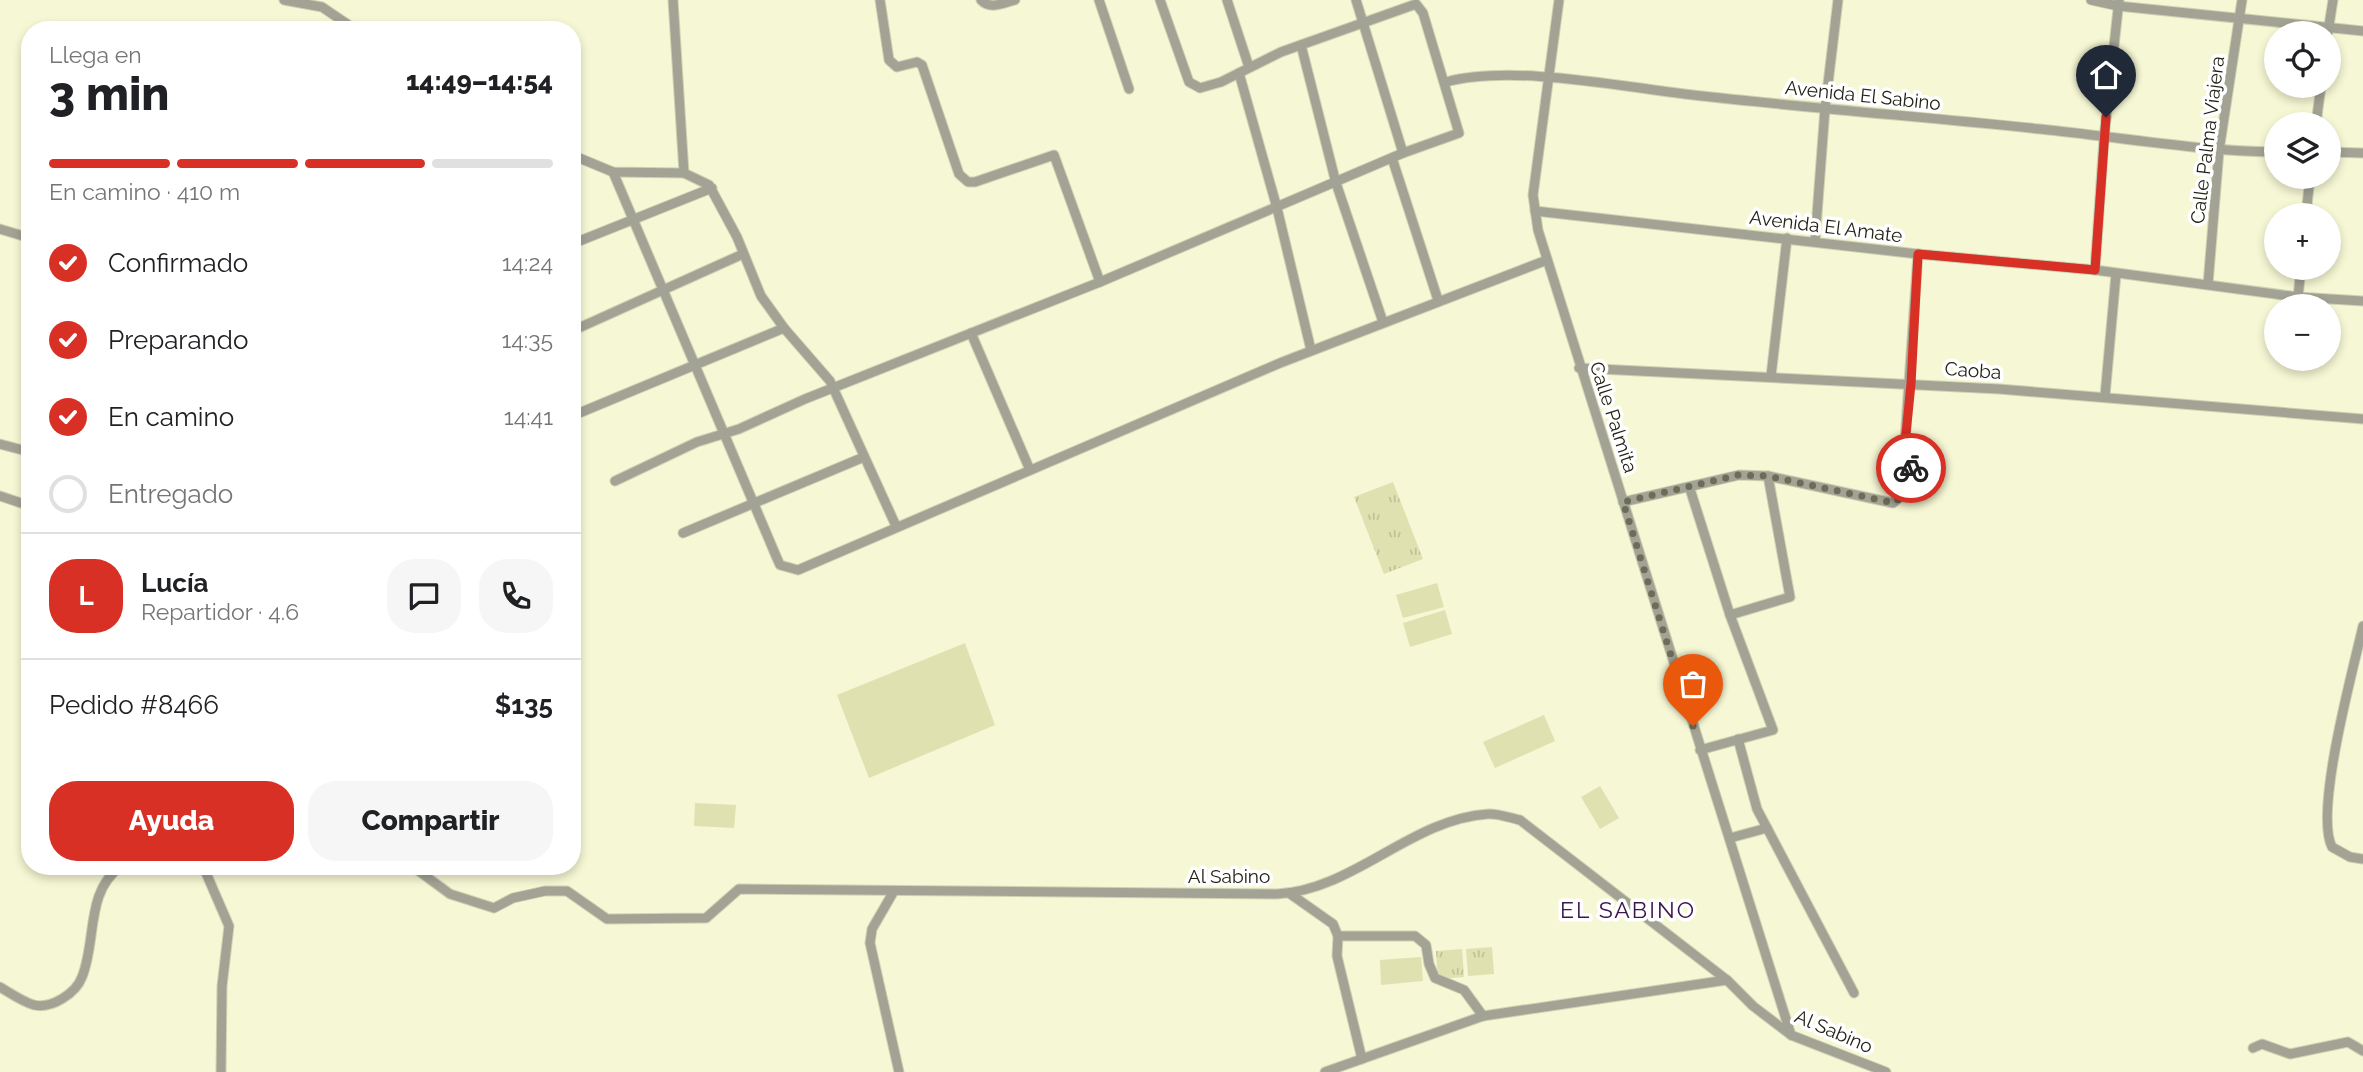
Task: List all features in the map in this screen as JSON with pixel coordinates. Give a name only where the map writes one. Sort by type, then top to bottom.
[{"type":"street","points":[[284,0],[322,7],[343,21]]},
{"type":"street","points":[[673,0],[684,173]]},
{"type":"street","points":[[880,0],[889,60],[897,67],[917,62],[922,65],[959,174],[968,182],[975,182],[1054,155],[1100,282]]},
{"type":"street","points":[[981,0],[985,5],[995,6],[1014,0]]},
{"type":"street","points":[[1099,0],[1129,89]]},
{"type":"street","points":[[615,481],[697,442],[1100,282],[1403,153],[1460,132],[1423,13],[1416,4],[1301,45],[1200,88],[1189,82],[1160,0]]},
{"type":"street","points":[[1227,0],[1249,67]]},
{"type":"street","points":[[1356,0],[1403,153]]},
{"type":"street","name":"Calle Palmita","points":[[1559,0],[1533,195],[1535,211],[1579,368],[1791,1035]]},
{"type":"street","points":[[1815,241],[1825,109],[1838,0]]},
{"type":"street","points":[[2091,0],[2265,21]]},
{"type":"street","name":"Calle Palma Viajera","points":[[2208,284],[2220,151],[2242,0]]},
{"type":"street","points":[[2330,21],[2333,0]]},
{"type":"street","points":[[2095,270],[2104,138],[2118,3]]},
{"type":"street","points":[[2341,31],[2363,31]]},
{"type":"street","points":[[1301,45],[1336,183],[1383,322]]},
{"type":"street","points":[[1239,73],[1277,208],[1311,350]]},
{"type":"street","name":"Avenida El Sabino","points":[[1446,82],[1483,74],[1549,78],[2220,151],[2264,152]]},
{"type":"street","points":[[2341,152],[2363,153]]},
{"type":"street","points":[[1392,158],[1438,300]]},
{"type":"street","points":[[581,159],[613,172],[684,173],[712,188],[761,296],[783,328],[833,388],[896,526]]},
{"type":"street","points":[[613,172],[780,565],[798,570],[1311,350],[1547,260]]},
{"type":"street","points":[[581,241],[712,188]]},
{"type":"street","name":"Avenida El Amate","points":[[1535,211],[1918,254],[2095,270],[2277,294]]},
{"type":"street","points":[[0,229],[21,235]]},
{"type":"street","points":[[1772,376],[1787,238]]},
{"type":"street","points":[[581,327],[743,254]]},
{"type":"street","points":[[1623,502],[1690,489],[1738,475],[1768,476],[1894,503],[1922,479],[1904,454],[1918,254]]},
{"type":"street","points":[[2105,396],[2116,274]]},
{"type":"street","name":"Avenida El Amate","points":[[2341,300],[2363,301]]},
{"type":"street","points":[[581,412],[783,328]]},
{"type":"street","points":[[971,333],[1030,470]]},
{"type":"street","name":"Caoba","points":[[1579,368],[1772,376],[2105,396],[2363,419]]},
{"type":"street","points":[[0,444],[21,450]]},
{"type":"street","points":[[683,533],[864,457]]},
{"type":"street","points":[[1730,615],[1786,600],[1791,592],[1768,476]]},
{"type":"street","points":[[1690,489],[1730,615],[1773,730],[1700,750]]},
{"type":"street","points":[[0,496],[21,503]]},
{"type":"street","points":[[2363,626],[2328,794],[2328,824],[2332,847],[2350,858],[2363,859]]},
{"type":"street","points":[[1738,739],[1757,809],[1854,993]]},
{"type":"street","name":"Al Sabino","points":[[424,875],[450,894],[494,908],[513,898],[545,891],[567,891],[607,919],[706,918],[739,890],[1289,894],[1320,887],[1442,824],[1489,814],[1520,820],[1727,980],[1753,1006],[1791,1035],[1886,1072]]},
{"type":"street","points":[[1730,838],[1767,828]]},
{"type":"street","points":[[0,988],[35,1006],[52,1004],[74,991],[83,976],[91,925],[99,896],[110,875]]},
{"type":"street","points":[[207,875],[229,926],[222,986],[221,1072]]},
{"type":"street","points":[[894,891],[872,929],[870,943],[899,1072]]},
{"type":"street","points":[[1289,894],[1333,924],[1338,936],[1337,956],[1362,1059]]},
{"type":"street","points":[[1338,936],[1415,936],[1426,945],[1429,964],[1435,978],[1464,990],[1483,1016]]},
{"type":"street","points":[[1325,1072],[1483,1016],[1727,980]]},
{"type":"street","points":[[2253,1048],[2262,1044],[2290,1054],[2348,1042],[2363,1051]]},
{"type":"green space","points":[[1393,482],[1423,559],[1384,574],[1354,497]]},
{"type":"green space","points":[[1437,583],[1444,607],[1403,618],[1396,595]]},
{"type":"green space","points":[[1445,610],[1452,634],[1410,647],[1403,623]]},
{"type":"green space","points":[[965,643],[995,725],[869,778],[837,695]]},
{"type":"green space","points":[[1544,715],[1555,741],[1495,768],[1483,742]]},
{"type":"green space","points":[[1600,786],[1619,818],[1600,829],[1581,797]]},
{"type":"green space","points":[[695,803],[736,805],[734,828],[694,826]]},
{"type":"green space","points":[[1492,947],[1494,974],[1468,976],[1466,949]]},
{"type":"green space","points":[[1462,949],[1464,977],[1438,979],[1436,951]]},
{"type":"green space","points":[[1421,957],[1423,981],[1381,985],[1380,960]]},
{"type":"way so far","points":[[1693,726],[1623,502],[1690,489],[1738,475],[1768,476],[1894,503],[1922,479],[1911,468]]},
{"type":"district","name":"EL SABINO","points":[[1628,909]]},
{"type":"route","points":[[1911,468],[1904,454],[1918,254],[2095,270],[2106,117]]}]
